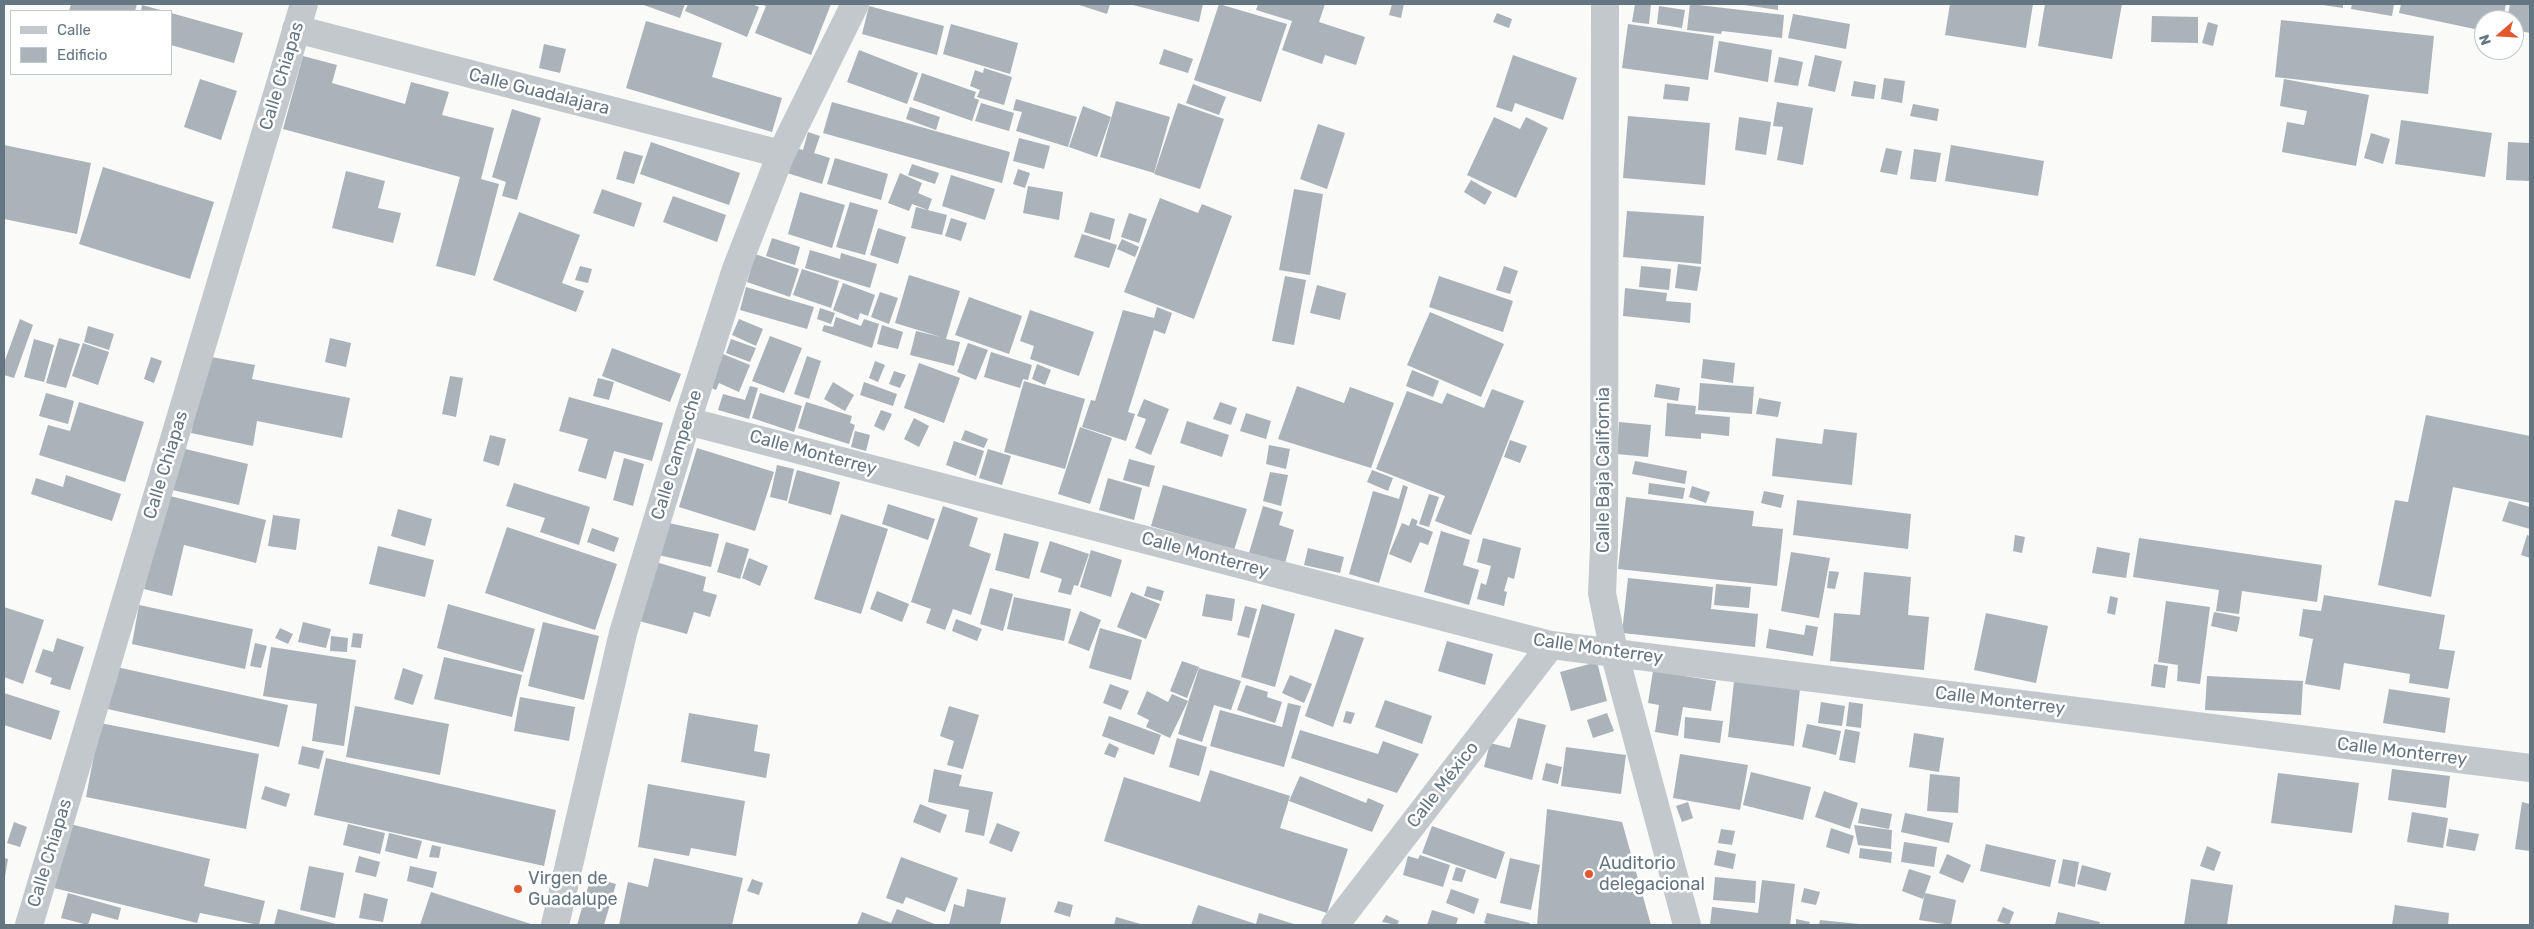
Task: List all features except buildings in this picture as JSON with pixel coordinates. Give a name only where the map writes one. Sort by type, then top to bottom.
[{"type":"street","name":"Calle Campeche","points":[[555,925],[623,633],[687,421],[736,269],[782,154],[855,4]]},
{"type":"street","name":"Calle Baja California","points":[[1606,4],[1604,546],[1602,593],[1614,652],[1687,925]]},
{"type":"street","name":"Calle Guadalajara","points":[[300,16],[782,154]]},
{"type":"street","name":"Calle Chiapas","points":[[29,925],[300,16]]},
{"type":"street","name":"Calle Monterrey","points":[[687,421],[1551,645],[2530,768]]},
{"type":"street","name":"Calle México","points":[[1335,925],[1551,645]]},
{"type":"place","name":"Auditorio delegacional","points":[[1589,874]]},
{"type":"place","name":"Virgen de Guadalupe","points":[[518,889]]}]
